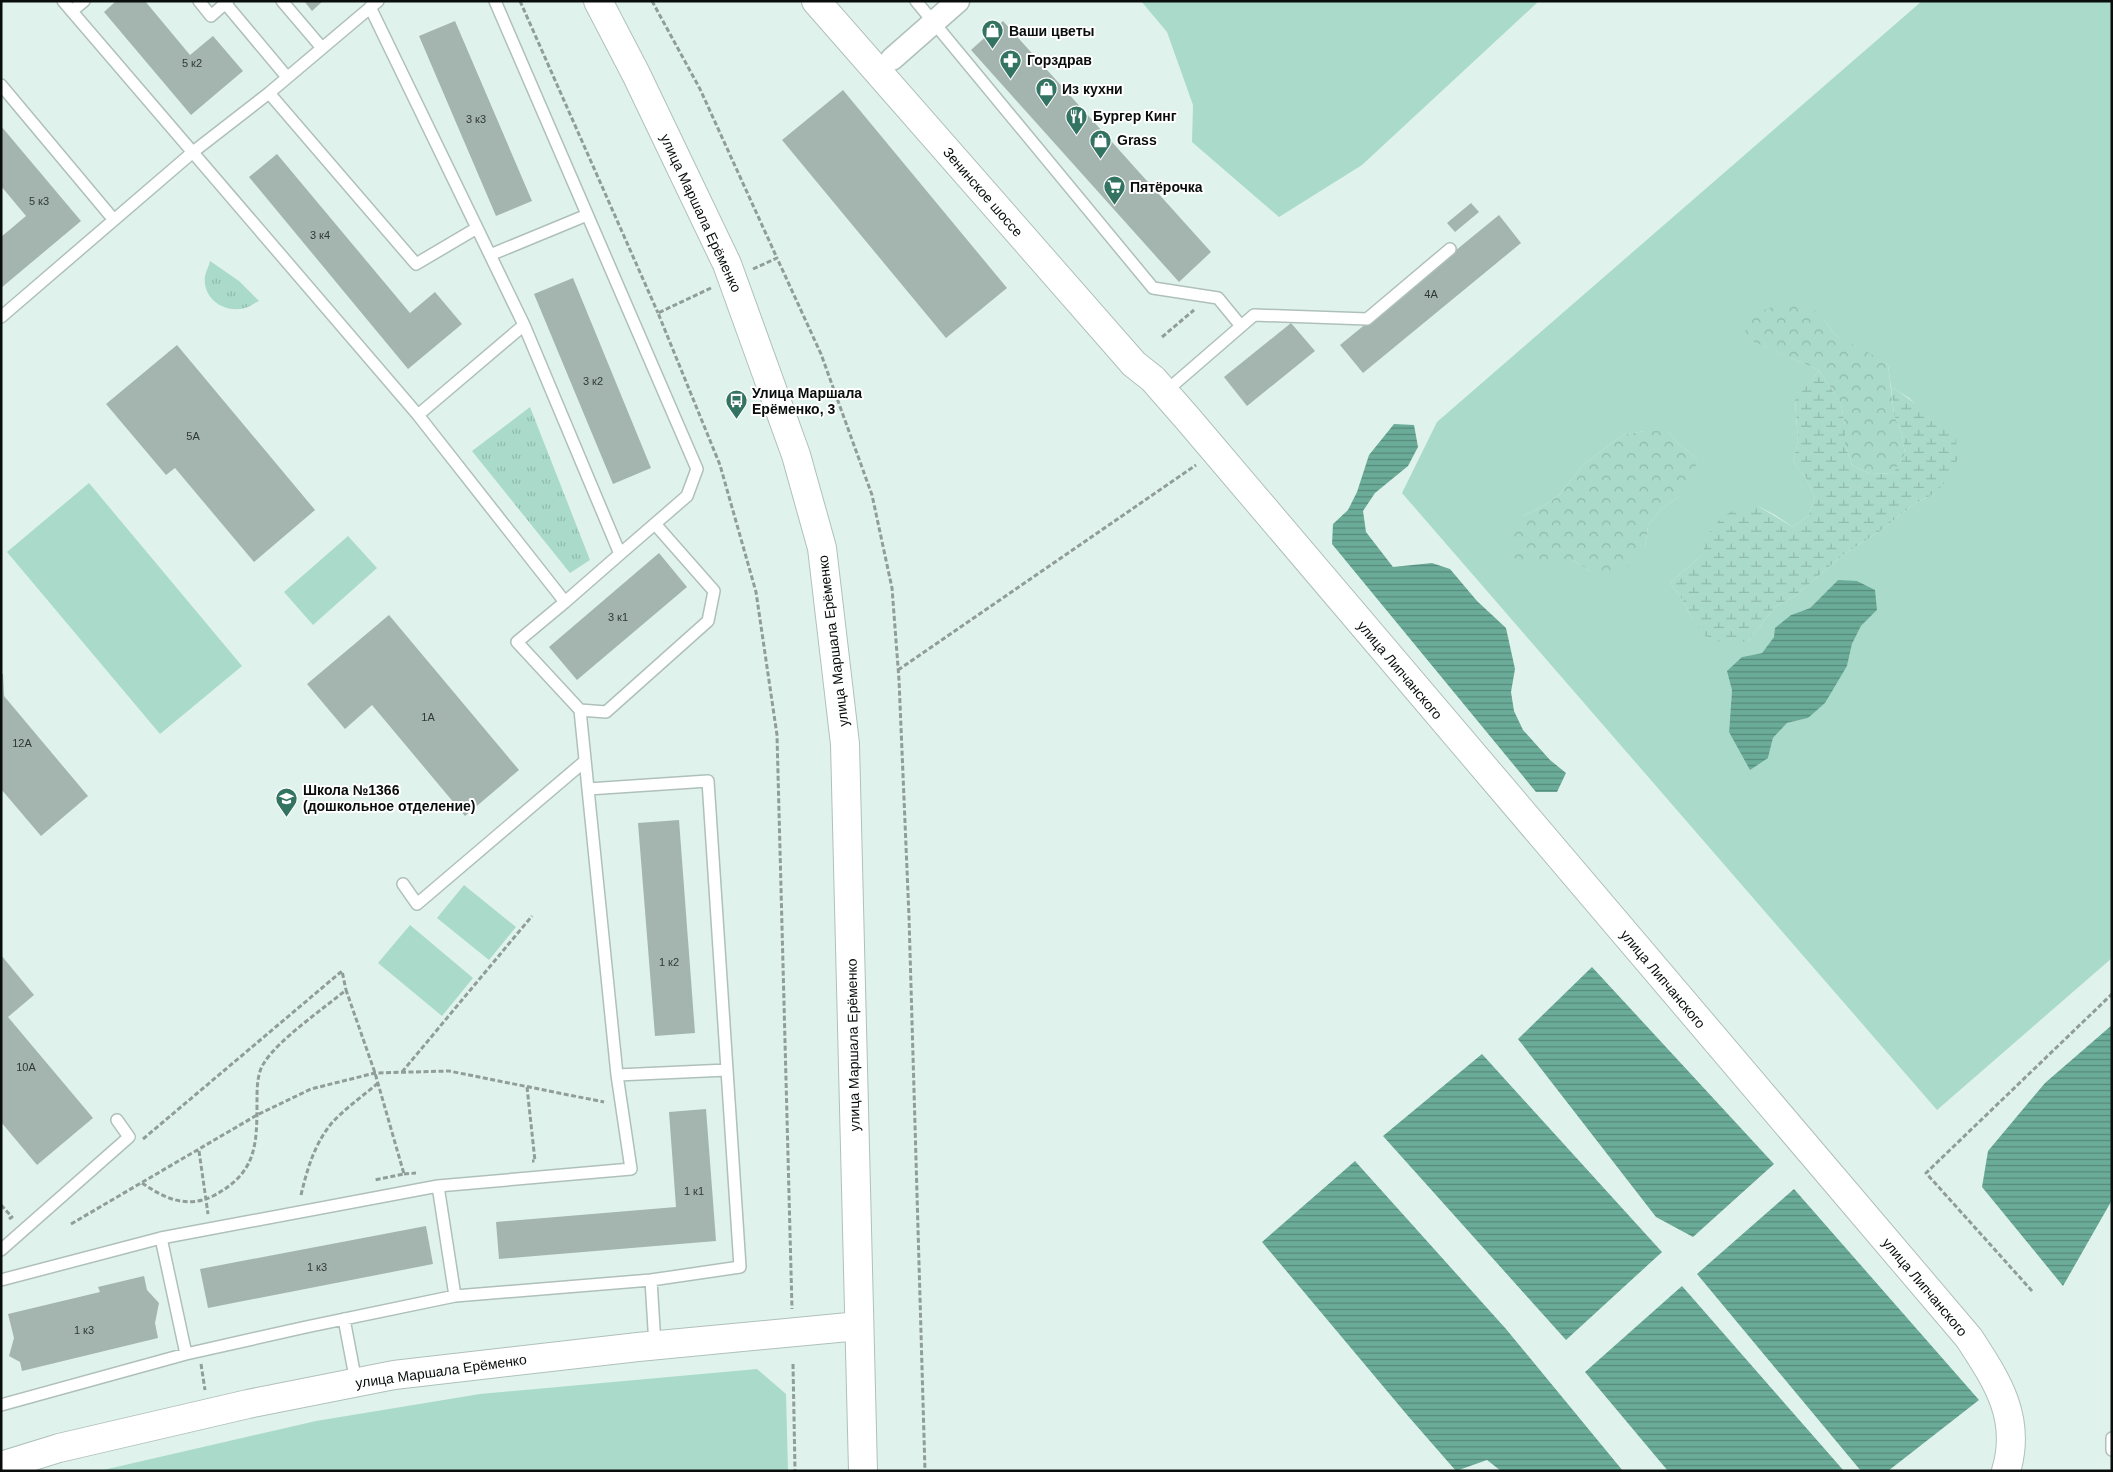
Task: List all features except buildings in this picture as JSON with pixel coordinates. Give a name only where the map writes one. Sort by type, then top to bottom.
[{"type":"street","name":"улица Маршала Ерёменко","points":[[598,1],[644,92],[732,278],[796,454],[822,548],[845,744],[862,1471]]},
{"type":"street","name":"Зенинское шоссе","points":[[816,1],[1134,364],[1159,385],[1264,510]]},
{"type":"street","name":"Зенинское шоссе","points":[[840,1],[892,59],[1143,355],[1159,385]]},
{"type":"street","points":[[892,59],[958,1]]},
{"type":"street","name":"улица Липчанского","points":[[1264,510],[1969,1338],[1996,1379],[2008,1408],[2012,1442],[2006,1471]]},
{"type":"street","name":"улица Маршала Ерёменко","points":[[1,1466],[78,1444],[248,1404],[394,1375],[859,1326]]},
{"type":"lane","points":[[64,1],[418,415],[564,602]]},
{"type":"lane","points":[[72,11],[84,1]]},
{"type":"lane","points":[[198,1],[211,16],[226,2],[287,77]]},
{"type":"lane","points":[[282,1],[322,48]]},
{"type":"lane","points":[[1,1280],[161,1238],[438,1186],[631,1169],[617,1075],[580,710],[517,642],[687,496],[697,469],[495,1]]},
{"type":"lane","points":[[916,1],[1153,288],[1218,298],[1241,326]]},
{"type":"lane","points":[[1,317],[193,152],[269,93],[374,4],[477,228],[524,325],[620,554]]},
{"type":"lane","points":[[1,85],[114,220]]},
{"type":"lane","points":[[269,93],[416,264],[477,228]]},
{"type":"lane","points":[[490,255],[587,215]]},
{"type":"lane","points":[[1159,385],[1254,315],[1367,319],[1450,249]]},
{"type":"lane","points":[[418,415],[524,325]]},
{"type":"lane","points":[[580,710],[606,712],[708,621],[714,591],[655,524]]},
{"type":"lane","points":[[403,884],[417,904],[585,762]]},
{"type":"lane","points":[[1,1405],[186,1354],[455,1296],[650,1280],[740,1267],[708,781],[588,789]]},
{"type":"lane","points":[[617,1075],[727,1070]]},
{"type":"lane","points":[[1,1250],[129,1137],[117,1120]]},
{"type":"lane","points":[[438,1186],[455,1296]]},
{"type":"lane","points":[[161,1238],[186,1354]]},
{"type":"lane","points":[[650,1280],[655,1346]]},
{"type":"lane","points":[[344,1319],[356,1382]]},
{"type":"lane","points":[[2112,1438],[2112,1450]]},
{"type":"path","points":[[520,1],[658,314],[723,474],[756,592],[778,734],[792,1314]]},
{"type":"path","points":[[652,1],[700,89],[821,354],[872,495],[892,588],[898,670],[909,917],[925,1471]]},
{"type":"path","points":[[658,314],[777,258]]},
{"type":"path","points":[[1162,337],[1209,297]]},
{"type":"path","points":[[898,670],[1198,463]]},
{"type":"path","points":[[402,1072],[532,916]]},
{"type":"path","points":[[139,1143],[342,971],[346,990],[375,1073],[404,1174]]},
{"type":"path","points":[[142,1183],[163,1197],[186,1202],[205,1200],[226,1189],[248,1168],[256,1143],[257,1086],[263,1064],[278,1046],[346,990]]},
{"type":"path","points":[[2032,1292],[1926,1172],[2112,994]]},
{"type":"path","points":[[71,1224],[257,1115],[311,1089],[375,1073],[448,1071],[604,1102]]},
{"type":"path","points":[[301,1195],[306,1171],[326,1131],[332,1123],[378,1083]]},
{"type":"path","points":[[526,1162],[535,1161],[527,1087]]},
{"type":"path","points":[[199,1150],[208,1215],[217,1213]]},
{"type":"path","points":[[366,1182],[424,1172]]},
{"type":"path","points":[[292,1197],[310,1193]]},
{"type":"path","points":[[1,1205],[12,1217],[6,1222]]},
{"type":"path","points":[[199,1351],[206,1390]]},
{"type":"path","points":[[793,1364],[795,1471]]},
{"type":"green space","points":[[1141,1],[1539,1],[1362,165],[1279,217],[1192,142],[1193,105],[1167,32]]},
{"type":"green space","points":[[1922,1],[2112,1],[2112,958],[1937,1110],[1402,493],[1437,422]],"holes":[[[1823,318],[1835,335],[1888,365],[1891,387],[1909,398],[1924,413],[1934,494],[1914,504],[1879,532],[1844,554],[1795,596],[1776,606],[1748,641],[1692,619],[1682,599],[1670,583],[1758,506],[1793,527],[1809,515],[1815,497],[1806,478],[1793,462],[1798,441],[1795,401],[1819,370],[1743,337]],[[1667,431],[1681,446],[1697,458],[1678,497],[1660,510],[1648,526],[1645,547],[1591,572],[1573,560],[1523,516],[1542,507],[1559,495],[1583,465],[1625,434]],[[1838,580],[1877,610],[1861,626],[1852,644],[1847,666],[1808,718],[1787,723],[1773,738],[1768,758],[1729,732],[1732,690],[1742,657],[1762,653],[1791,615],[1810,608]]]},
{"type":"green space","points":[[210,261],[239,281],[259,301],[247,307],[237,309],[229,309],[216,302],[207,291],[205,284],[205,276]]},
{"type":"green space","points":[[1807,303],[1823,318],[1835,335],[1888,365],[1894,415],[1902,434],[1905,454],[1893,473],[1871,474],[1853,466],[1845,446],[1845,425],[1841,404],[1819,370],[1742,337],[1755,318],[1768,308]]},
{"type":"green space","points":[[1819,370],[1841,404],[1845,425],[1845,446],[1853,466],[1871,474],[1893,473],[1905,454],[1902,434],[1894,415],[1891,387],[1956,438],[1957,460],[1948,479],[1934,494],[1914,504],[1879,532],[1844,554],[1795,596],[1776,606],[1748,641],[1726,644],[1705,636],[1670,583],[1702,555],[1708,534],[1721,518],[1737,508],[1758,506],[1793,527],[1809,515],[1815,497],[1806,478],[1793,462],[1798,441],[1795,400]]},
{"type":"green space","points":[[530,407],[590,560],[570,573],[472,451]]},
{"type":"green space","points":[[1667,431],[1681,446],[1697,458],[1693,481],[1678,497],[1660,510],[1648,526],[1645,547],[1631,565],[1612,577],[1591,572],[1573,560],[1549,567],[1542,567],[1512,557],[1513,535],[1523,516],[1542,507],[1559,495],[1583,465],[1616,440],[1625,434]]},
{"type":"green space","points":[[89,483],[242,666],[160,734],[7,552]]},
{"type":"green space","points":[[348,536],[377,568],[313,625],[284,592]]},
{"type":"green space","points":[[464,885],[516,927],[489,960],[437,918]]},
{"type":"green space","points":[[410,925],[473,978],[442,1016],[378,963]]},
{"type":"green space","points":[[757,1369],[786,1394],[788,1471],[99,1471],[316,1421],[480,1394]]},
{"type":"shaded area","points":[[1394,424],[1414,425],[1418,447],[1408,466],[1375,493],[1363,511],[1366,532],[1393,567],[1432,563],[1450,569],[1477,601],[1506,628],[1515,669],[1511,692],[1514,711],[1523,730],[1550,760],[1566,773],[1557,792],[1536,792],[1332,544],[1333,524],[1348,510],[1357,492],[1369,455]]},
{"type":"shaded area","points":[[1838,580],[1857,581],[1875,590],[1877,610],[1861,626],[1852,644],[1847,666],[1825,703],[1808,718],[1787,723],[1773,738],[1768,758],[1750,770],[1729,732],[1732,690],[1727,671],[1742,657],[1762,653],[1774,637],[1775,628],[1791,615],[1810,608]]},
{"type":"shaded area","points":[[1592,967],[1774,1164],[1693,1237],[1656,1217],[1518,1039]]},
{"type":"shaded area","points":[[2112,1025],[2112,1200],[2063,1286],[1982,1187],[1988,1151],[2045,1083]]},
{"type":"shaded area","points":[[1482,1054],[1662,1252],[1566,1340],[1383,1136]]},
{"type":"shaded area","points":[[1355,1161],[1506,1329],[1623,1471],[1501,1471],[1487,1460],[1456,1471],[1408,1416],[1262,1242]]},
{"type":"shaded area","points":[[1794,1189],[1979,1400],[1888,1471],[1861,1471],[1697,1274]]},
{"type":"shaded area","points":[[1682,1286],[1844,1471],[1668,1471],[1585,1372]]},
{"type":"place","name":"Ваши цветы","points":[[993,50]]},
{"type":"place","name":"Горздрав","points":[[1011,79]]},
{"type":"place","name":"Из кухни","points":[[1046,108]]},
{"type":"place","name":"Бургер Кинг","points":[[1077,135]]},
{"type":"place","name":"Grass","points":[[1101,159]]},
{"type":"place","name":"Пятёрочка","points":[[1114,206]]},
{"type":"place","name":"Улица Маршала Ерёменко, 3","points":[[736,420]]},
{"type":"place","name":"Школа №1366 (дошкольное отделение)","points":[[287,817]]}]
